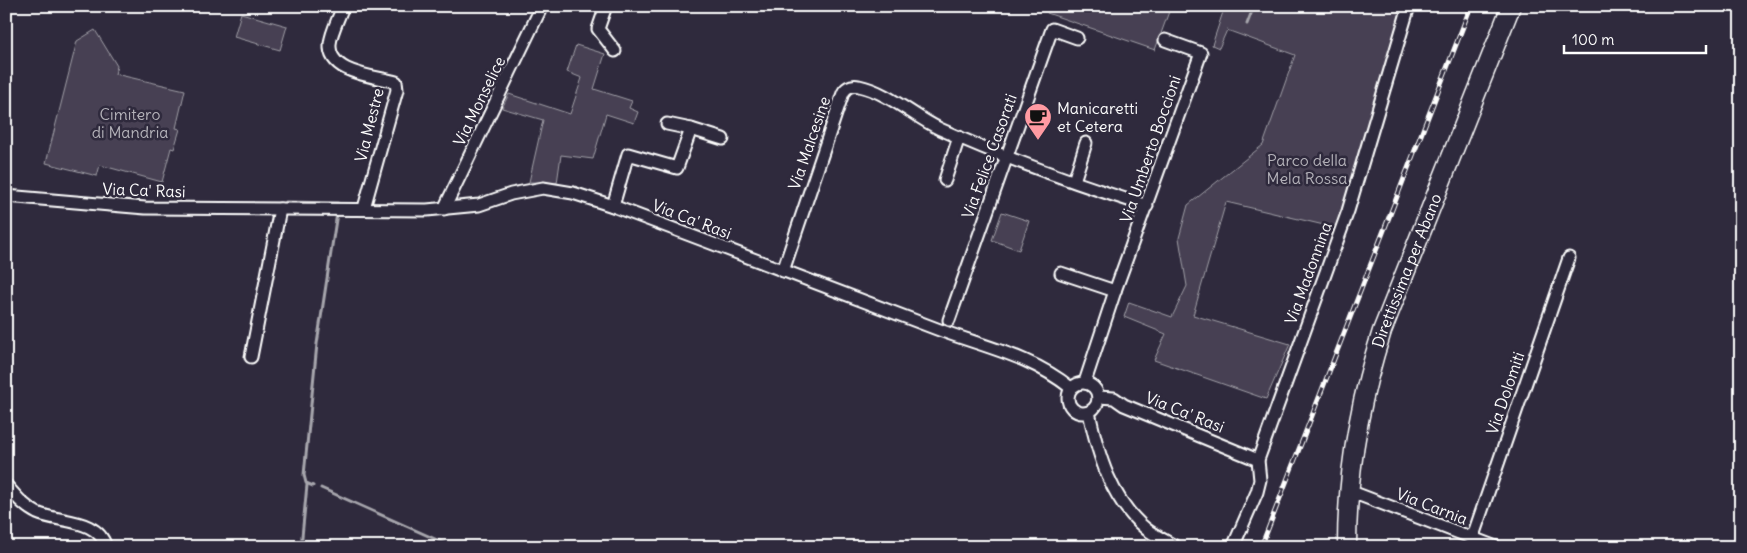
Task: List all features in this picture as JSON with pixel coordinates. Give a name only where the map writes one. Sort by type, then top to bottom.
[{"type":"highway","name":"Direttissima per Abano","points":[[1347,547],[1348,484],[1352,453],[1372,365],[1382,331],[1511,6]]},
{"type":"street","name":"Via Mestre","points":[[343,6],[330,44],[337,64],[396,82],[398,90],[364,208]]},
{"type":"street","name":"Via Monselice","points":[[444,209],[542,6]]},
{"type":"street","points":[[606,6],[598,29],[615,51]]},
{"type":"street","name":"Via Madonnina","points":[[1233,547],[1257,492],[1260,480],[1258,460],[1348,211],[1409,6]]},
{"type":"street","name":"Via Felice Casorati","points":[[949,320],[1052,29],[1077,38]]},
{"type":"street","name":"Via Umberto Boccioni","points":[[1085,382],[1115,292],[1201,53],[1165,40]]},
{"type":"street","name":"Via Malcesine","points":[[783,271],[844,90],[852,86],[874,91],[917,117],[959,137],[1074,181],[1147,206]]},
{"type":"street","points":[[668,124],[724,139]]},
{"type":"street","points":[[613,206],[628,154],[677,168],[691,129]]},
{"type":"street","points":[[945,180],[959,137]]},
{"type":"street","points":[[1074,181],[1086,143]]},
{"type":"street","name":"Via Ca' Rasi","points":[[6,196],[145,208],[444,209],[479,204],[511,194],[543,188],[573,193],[613,206],[945,332],[1019,356],[1036,364],[1071,388]]},
{"type":"street","points":[[251,357],[280,209]]},
{"type":"street","name":"Via Dolomiti","points":[[1472,539],[1569,258]]},
{"type":"street","points":[[1061,273],[1115,292]]},
{"type":"street","points":[[1085,382],[1093,386],[1098,397],[1096,406],[1089,412],[1079,412],[1070,407],[1068,397],[1071,388],[1078,383],[1085,382]]},
{"type":"street","name":"Via Ca' Rasi","points":[[1098,397],[1114,398],[1124,405],[1258,460]]},
{"type":"street","points":[[1089,412],[1104,465],[1118,496],[1148,531],[1176,547]]},
{"type":"street","points":[[6,485],[20,502],[37,513],[80,524],[99,532],[106,547]]},
{"type":"street","name":"Via Carnia","points":[[1356,494],[1496,547]]},
{"type":"green space","points":[[1049,6],[1171,6],[1155,50],[1047,13]]},
{"type":"green space","name":"Parco della Mela Rossa","points":[[1225,6],[1411,6],[1341,229],[1226,202],[1193,315],[1290,344],[1266,399],[1154,360],[1166,334],[1124,317],[1129,302],[1172,317],[1187,286],[1179,238],[1188,205],[1263,145],[1295,55],[1227,30],[1219,48],[1212,45]]},
{"type":"green space","points":[[241,13],[287,26],[280,50],[234,37]]},
{"type":"green space","name":"Cimitero di Mandria","points":[[95,30],[117,66],[115,74],[185,90],[176,128],[180,129],[174,149],[171,148],[162,182],[100,165],[97,176],[46,163],[77,41]]},
{"type":"green space","points":[[576,45],[605,54],[594,89],[632,101],[629,108],[638,112],[634,123],[606,114],[593,159],[561,155],[557,183],[529,182],[543,120],[502,108],[509,94],[570,114],[582,78],[567,72]]},
{"type":"green space","points":[[1002,212],[1029,221],[1019,250],[992,240]]},
{"type":"waterway","points":[[1247,24],[1254,6]]},
{"type":"waterway","points":[[286,202],[338,203],[338,207]]},
{"type":"waterway","points":[[313,486],[306,483],[304,475],[317,344],[337,213]]},
{"type":"waterway","points":[[301,547],[307,485]]},
{"type":"waterway","points":[[321,488],[453,547]]},
{"type":"waterway","points":[[589,547],[598,543],[605,547]]},
{"type":"railway","points":[[1261,547],[1471,6]]},
{"type":"place","name":"Manicaretti et Cetera","points":[[1038,141]]}]
